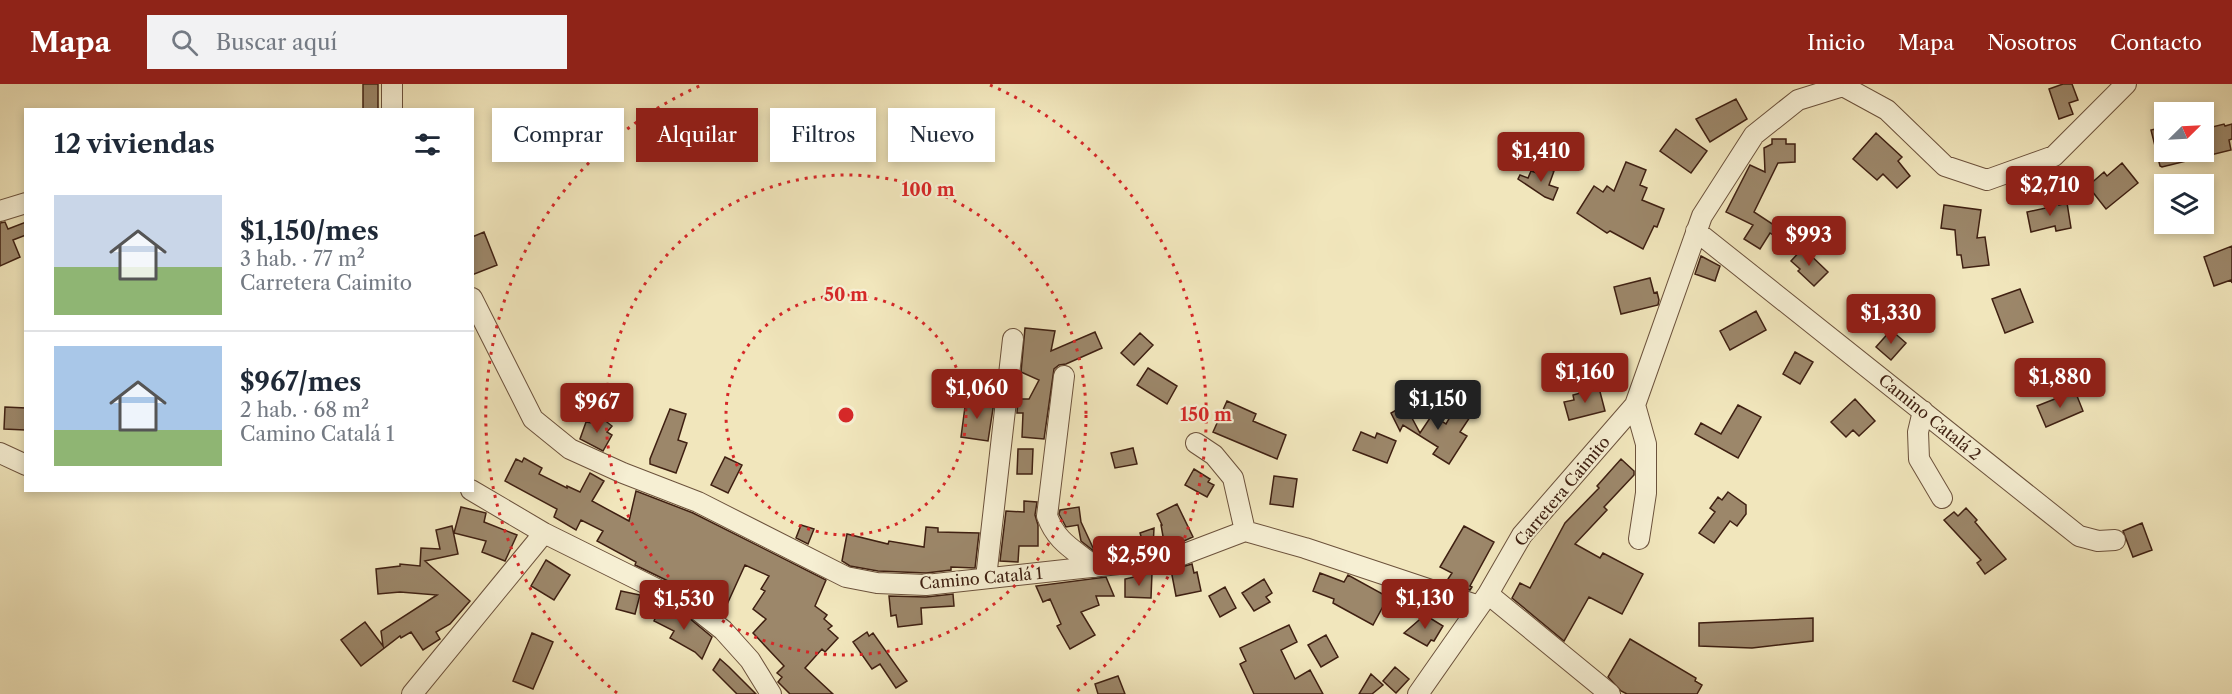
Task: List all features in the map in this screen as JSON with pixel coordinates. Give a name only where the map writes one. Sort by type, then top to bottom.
[{"type":"street","points":[[392,84],[392,108]]},
{"type":"street","name":"Carretera Caimito","points":[[1418,694],[1484,600],[1522,535],[1635,405],[1702,216],[1754,135],[1798,100],[1844,85],[1887,110],[1945,166],[1987,180],[2054,156],[2126,84]]},
{"type":"street","points":[[0,211],[24,204]]},
{"type":"street","name":"Camino Catalá 2","points":[[1696,231],[2079,537],[2098,541],[2115,540]]},
{"type":"street","name":"Camino Catalá 1","points":[[474,302],[533,419],[570,449],[623,473],[698,502],[846,577],[877,583],[926,585],[1174,558],[1245,531]]},
{"type":"street","points":[[986,578],[1013,339]]},
{"type":"street","points":[[1064,376],[1047,516],[1052,531],[1095,567]]},
{"type":"street","points":[[1635,405],[1646,444],[1646,493],[1639,538]]},
{"type":"street","points":[[1923,411],[1918,432],[1919,459],[1942,498]]},
{"type":"street","points":[[1196,443],[1214,455],[1233,478],[1245,531],[1484,600],[1610,694]]},
{"type":"street","points":[[0,453],[24,464]]},
{"type":"street","points":[[474,492],[544,533],[695,608],[730,637],[750,660],[771,694]]},
{"type":"street","points":[[412,694],[544,533]]},
{"type":"building","points":[[363,84],[378,84],[378,108],[363,108]]},
{"type":"building","points":[[2063,84],[2072,84],[2078,100],[2069,103],[2073,114],[2059,119],[2049,89]]},
{"type":"building","points":[[1736,99],[1747,119],[1710,142],[1696,119]]},
{"type":"building","points":[[2232,124],[2232,139],[2229,140],[2231,150],[2214,154],[2214,126]]},
{"type":"building","points":[[1676,129],[1707,151],[1691,173],[1660,151]]},
{"type":"building","points":[[1876,133],[1902,157],[1898,161],[1910,176],[1897,188],[1883,174],[1877,180],[1853,159]]},
{"type":"building","points":[[1772,139],[1786,139],[1786,144],[1795,144],[1795,162],[1778,163],[1754,212],[1777,227],[1773,235],[1770,233],[1760,249],[1744,239],[1753,225],[1726,212],[1750,165],[1765,172],[1764,148],[1772,144]]},
{"type":"building","points":[[1626,162],[1646,170],[1640,185],[1647,188],[1642,200],[1664,209],[1657,227],[1654,226],[1643,249],[1610,231],[1607,233],[1577,213],[1594,186],[1603,192],[1607,186],[1614,191]]},
{"type":"building","points":[[2159,162],[2182,162],[2162,167]]},
{"type":"building","points":[[2122,163],[2138,183],[2106,209],[2088,186],[2104,172],[2107,176]]},
{"type":"building","points":[[1542,167],[1554,171],[1549,185],[1558,188],[1553,200],[1518,179],[1520,175],[1528,178],[1531,171],[1540,174]]},
{"type":"building","points":[[2059,200],[2059,205],[2067,203],[2071,228],[2056,231],[2055,226],[2031,232],[2027,212],[2046,208],[2045,203]]},
{"type":"building","points":[[1944,205],[1981,210],[1977,238],[1985,237],[1989,265],[1963,268],[1961,255],[1957,255],[1955,230],[1941,228]]},
{"type":"building","points":[[5,222],[8,229],[24,223],[24,236],[13,240],[20,257],[0,266],[0,223]]},
{"type":"building","points":[[484,232],[497,265],[474,274],[474,236]]},
{"type":"building","points":[[2232,246],[2232,283],[2231,280],[2214,286],[2204,257]]},
{"type":"building","points":[[1803,248],[1828,272],[1814,286],[1791,261]]},
{"type":"building","points":[[1701,256],[1720,266],[1715,281],[1695,274]]},
{"type":"building","points":[[1650,278],[1654,293],[1657,292],[1658,305],[1621,314],[1614,287]]},
{"type":"building","points":[[2020,289],[2033,322],[2005,333],[1992,299]]},
{"type":"building","points":[[1756,311],[1766,330],[1730,350],[1720,331]]},
{"type":"building","points":[[1025,328],[1055,331],[1051,351],[1095,332],[1102,348],[1054,369],[1044,439],[1022,437],[1023,413],[1017,413],[1018,399],[1029,399],[1039,380],[1021,372]]},
{"type":"building","points":[[1891,330],[1906,343],[1891,360],[1876,347]]},
{"type":"building","points":[[1140,333],[1153,345],[1134,365],[1121,353]]},
{"type":"building","points":[[1795,352],[1813,362],[1800,384],[1783,374]]},
{"type":"building","points":[[1148,368],[1177,386],[1167,404],[1137,385]]},
{"type":"building","points":[[1599,388],[1605,411],[1569,420],[1564,402],[1574,400],[1573,395]]},
{"type":"building","points":[[2075,391],[2083,411],[2046,427],[2037,406]]},
{"type":"building","points":[[966,399],[994,402],[988,441],[961,437]]},
{"type":"building","points":[[1855,399],[1875,421],[1859,436],[1853,430],[1846,437],[1831,422]]},
{"type":"building","points":[[1227,401],[1256,414],[1253,421],[1286,435],[1277,459],[1213,432]]},
{"type":"building","points":[[1405,405],[1420,433],[1432,415],[1446,424],[1457,405],[1472,414],[1460,432],[1467,436],[1449,464],[1433,454],[1438,447],[1403,425],[1400,431],[1391,413]]},
{"type":"building","points":[[1738,405],[1761,417],[1738,458],[1695,434],[1701,423],[1721,434]]},
{"type":"building","points":[[5,407],[24,408],[24,430],[4,429]]},
{"type":"building","points":[[670,409],[686,414],[678,440],[687,443],[676,473],[650,464]]},
{"type":"building","points":[[603,419],[612,426],[607,432],[612,435],[603,451],[580,439],[586,422],[598,424]]},
{"type":"building","points":[[1361,432],[1375,438],[1377,433],[1396,441],[1387,463],[1353,450]]},
{"type":"building","points":[[1133,448],[1137,464],[1115,468],[1111,453]]},
{"type":"building","points":[[1018,449],[1033,449],[1032,474],[1017,474]]},
{"type":"building","points":[[725,457],[742,465],[728,493],[711,485]]},
{"type":"building","points":[[524,458],[542,468],[539,474],[580,492],[590,473],[604,481],[592,501],[629,521],[636,491],[693,513],[826,580],[815,606],[827,615],[824,619],[832,626],[828,629],[838,638],[825,652],[822,649],[805,668],[833,694],[790,694],[778,682],[782,677],[777,673],[784,666],[753,633],[766,619],[753,609],[765,591],[761,589],[769,576],[745,565],[724,611],[701,597],[635,565],[636,562],[597,541],[603,531],[581,520],[576,530],[554,517],[557,509],[505,481],[516,459],[522,462]]},
{"type":"building","points":[[1621,459],[1634,471],[1634,475],[1604,507],[1607,510],[1575,544],[1600,558],[1603,553],[1643,574],[1622,614],[1589,597],[1564,641],[1512,598],[1520,583],[1530,588],[1565,523],[1599,488],[1597,486]]},
{"type":"building","points":[[1194,469],[1210,479],[1208,482],[1214,485],[1207,497],[1185,485]]},
{"type":"building","points":[[1274,476],[1297,479],[1293,507],[1270,504]]},
{"type":"building","points":[[1728,492],[1746,505],[1746,514],[1737,526],[1730,521],[1714,543],[1699,533],[1715,512],[1710,508],[1718,497],[1722,500]]},
{"type":"building","points":[[1024,501],[1037,502],[1035,515],[1038,525],[1038,546],[1019,546],[1018,562],[1000,561],[1006,511],[1024,512]]},
{"type":"building","points":[[1177,504],[1193,537],[1173,546],[1170,540],[1164,542],[1162,525],[1157,514]]},
{"type":"building","points":[[461,507],[486,513],[484,522],[517,535],[505,561],[482,552],[486,541],[454,533]]},
{"type":"building","points":[[1079,507],[1081,522],[1095,552],[1081,541],[1078,525],[1066,527],[1059,514],[1060,510]]},
{"type":"building","points":[[1966,508],[2006,559],[1985,574],[1977,563],[1981,560],[1944,520],[1954,512],[1958,516]]},
{"type":"building","points":[[2142,523],[2152,550],[2133,557],[2123,531]]},
{"type":"building","points":[[801,525],[814,529],[808,544],[796,538]]},
{"type":"building","points":[[452,526],[458,554],[425,561],[470,601],[450,624],[436,632],[440,639],[423,650],[411,632],[401,638],[400,636],[361,666],[341,640],[365,622],[383,646],[381,631],[437,595],[400,592],[378,594],[376,569],[400,566],[400,564],[420,566],[421,548],[440,549],[436,530]]},
{"type":"building","points":[[1464,526],[1494,542],[1470,590],[1446,582],[1452,573],[1440,567]]},
{"type":"building","points":[[926,527],[938,528],[938,532],[979,533],[975,568],[951,567],[951,570],[926,573],[878,571],[850,566],[842,561],[847,534],[888,544],[889,541],[924,547]]},
{"type":"building","points":[[1154,528],[1153,548],[1145,549],[1140,533]]},
{"type":"building","points":[[546,560],[570,575],[554,600],[531,586]]},
{"type":"building","points":[[1192,564],[1194,573],[1197,572],[1201,591],[1176,596],[1171,570]]},
{"type":"building","points":[[1152,573],[1151,598],[1125,597],[1125,579]]},
{"type":"building","points":[[1320,573],[1344,582],[1348,575],[1388,597],[1373,625],[1333,603],[1334,599],[1313,591]]},
{"type":"building","points":[[1106,577],[1114,596],[1096,596],[1099,605],[1081,612],[1095,635],[1070,649],[1057,626],[1061,624],[1050,599],[1043,602],[1036,586]]},
{"type":"building","points":[[1264,579],[1272,593],[1266,597],[1270,602],[1254,611],[1242,593]]},
{"type":"building","points":[[1225,587],[1236,608],[1220,617],[1209,596]]},
{"type":"building","points":[[621,591],[640,595],[635,614],[616,609]]},
{"type":"building","points":[[953,594],[954,606],[921,608],[922,624],[898,627],[896,615],[891,616],[889,596],[926,597]]},
{"type":"building","points":[[661,605],[689,618],[712,637],[702,659],[695,652],[670,638],[674,631],[654,621]]},
{"type":"building","points":[[1425,615],[1443,626],[1434,641],[1431,640],[1427,646],[1404,633]]},
{"type":"building","points":[[1813,618],[1813,641],[1752,648],[1699,646],[1699,623]]},
{"type":"building","points":[[1289,625],[1297,642],[1281,650],[1295,679],[1310,670],[1323,694],[1254,694],[1240,664],[1246,661],[1240,648]]},
{"type":"building","points":[[867,632],[869,636],[873,633],[907,681],[896,688],[880,664],[872,669],[853,642]]},
{"type":"building","points":[[532,633],[553,642],[533,689],[513,681]]},
{"type":"building","points":[[1326,635],[1338,657],[1321,667],[1308,645]]},
{"type":"building","points":[[1630,639],[1696,678],[1695,681],[1702,685],[1697,694],[1627,694],[1621,691],[1608,677]]},
{"type":"building","points":[[720,659],[756,694],[737,694],[713,670]]},
{"type":"building","points":[[1395,667],[1409,679],[1396,693],[1383,681]]},
{"type":"building","points":[[1371,674],[1383,685],[1372,694],[1359,694]]},
{"type":"building","points":[[1118,676],[1125,694],[1098,694],[1095,684]]}]
